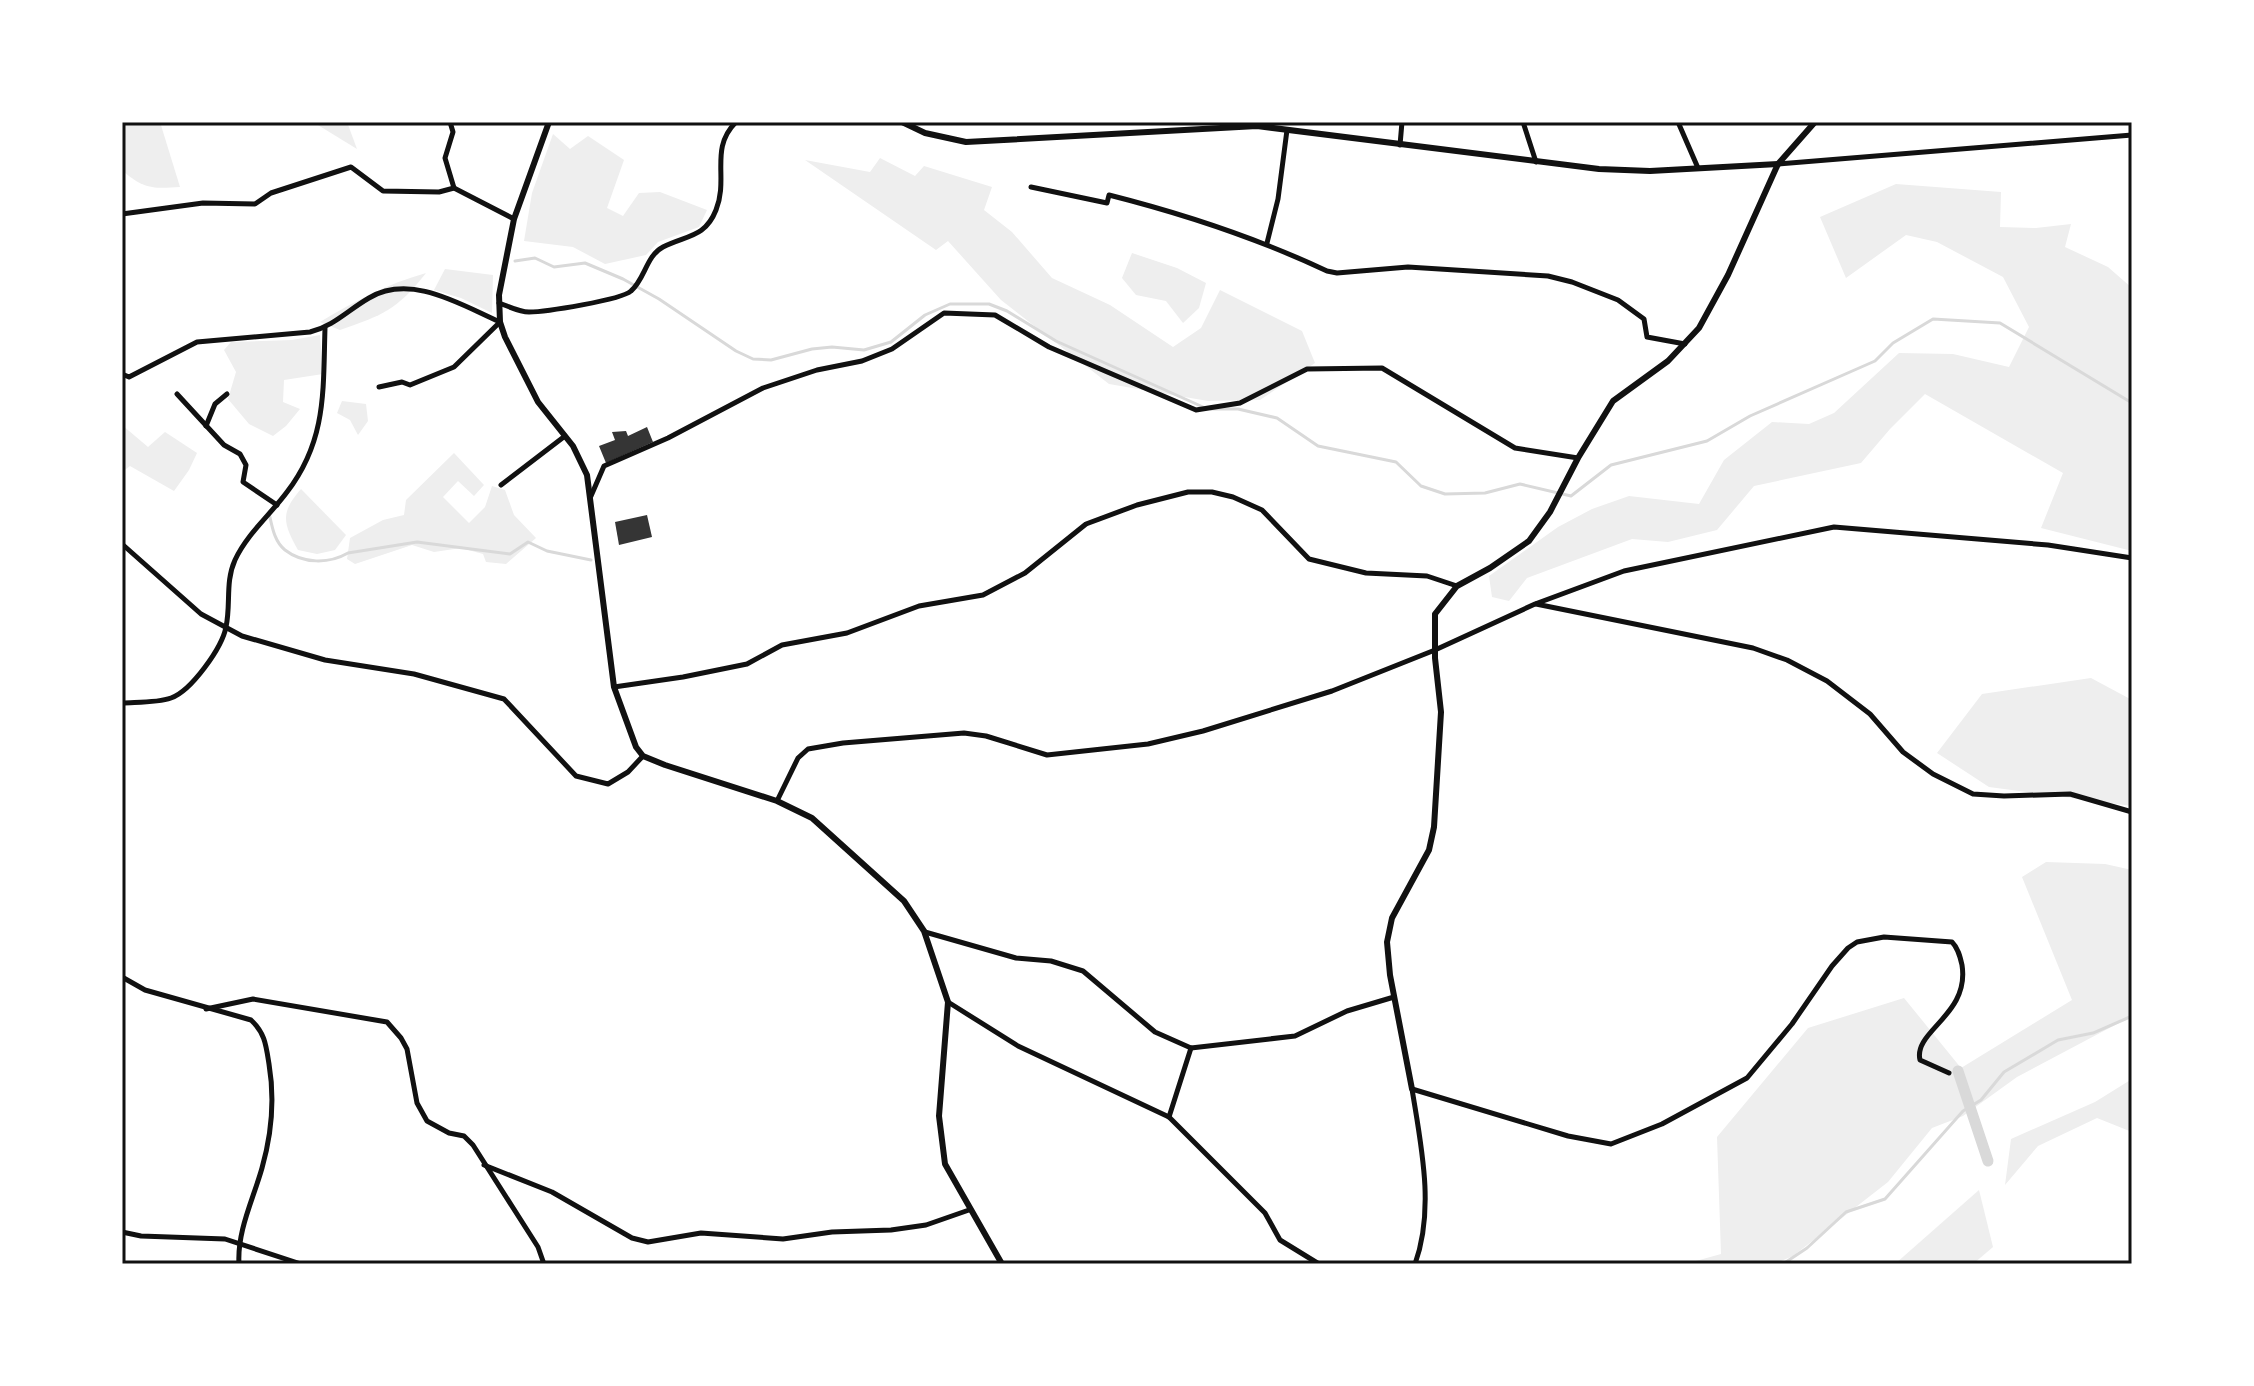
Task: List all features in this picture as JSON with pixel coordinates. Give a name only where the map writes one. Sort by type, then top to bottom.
[{"type":"street","points":[[450,122],[453,132],[445,158],[454,188]]},
{"type":"street","points":[[549,122],[514,219],[498,303],[500,322],[510,349],[538,402],[582,461],[590,498],[614,687],[630,734],[643,756],[777,801],[812,818],[904,901],[924,931],[948,1002],[939,1116],[945,1164],[1002,1264]]},
{"type":"street","points":[[498,303],[526,312],[629,294],[660,248],[703,231],[716,210],[721,182],[720,146],[736,122]]},
{"type":"street","points":[[902,122],[925,133],[966,142],[1257,126],[1536,163],[1650,171],[1778,164],[2132,135]]},
{"type":"street","points":[[1400,146],[1402,122]]},
{"type":"street","points":[[1523,122],[1536,163]]},
{"type":"street","points":[[1678,122],[1698,168]]},
{"type":"street","points":[[1415,1264],[1422,1245],[1425,1222],[1422,1148],[1387,942],[1392,918],[1429,850],[1434,827],[1441,712],[1435,614],[1457,586],[1529,541],[1550,512],[1613,401],[1668,361],[1699,328],[1728,275],[1778,164],[1815,122]]},
{"type":"street","points":[[1267,243],[1278,199],[1287,130]]},
{"type":"street","points":[[122,214],[203,203],[255,204],[271,193],[351,167],[383,191],[439,192],[454,188],[514,219]]},
{"type":"street","points":[[1031,187],[1107,203],[1109,195],[1267,243],[1337,273],[1408,267],[1548,276],[1618,300],[1644,319],[1647,337],[1685,344]]},
{"type":"street","points":[[122,374],[129,377],[197,342],[311,332],[325,328],[371,297],[393,289],[407,288],[437,296],[500,322]]},
{"type":"street","points":[[590,498],[604,466],[668,438],[763,388],[817,370],[862,361],[892,349],[944,313],[995,315],[1049,347],[1196,410],[1240,403],[1307,369],[1382,368],[1515,448],[1578,458]]},
{"type":"street","points":[[379,387],[402,382],[410,385],[454,367],[500,322]]},
{"type":"street","points":[[122,703],[172,698],[200,674],[217,650],[226,627],[228,586],[235,561],[249,537],[303,470],[316,442],[322,411],[325,328]]},
{"type":"street","points":[[177,394],[224,445],[240,454],[246,465],[243,482],[277,505]]},
{"type":"street","points":[[206,426],[215,404],[227,394]]},
{"type":"street","points":[[501,485],[565,436]]},
{"type":"street","points":[[614,687],[747,664],[782,645],[847,633],[919,606],[983,595],[1025,573],[1086,524],[1137,505],[1188,492],[1212,492],[1233,497],[1262,510],[1309,559],[1366,573],[1427,576],[1457,586]]},
{"type":"street","points":[[777,801],[798,758],[808,749],[964,733],[986,736],[1047,755],[1148,744],[1203,731],[1332,691],[1435,650],[1535,604],[1624,571],[1834,527],[2048,545],[2132,558]]},
{"type":"street","points":[[122,544],[201,614],[242,636],[325,660],[414,674],[504,699],[576,776],[608,784],[628,772],[643,756]]},
{"type":"street","points":[[1535,604],[1753,648],[1787,660],[1827,681],[1870,714],[1903,752],[1933,774],[1973,794],[2070,794],[2132,812]]},
{"type":"street","points":[[924,931],[1016,958],[1051,961],[1083,971],[1155,1032],[1191,1048],[1295,1036],[1347,1011],[1394,997]]},
{"type":"street","points":[[1412,1089],[1568,1136],[1611,1144],[1662,1124],[1747,1078],[1792,1024],[1832,966],[1848,948],[1870,937],[1952,942],[1956,945],[1962,964],[1961,990],[1950,1012],[1928,1034],[1919,1051],[1920,1060],[1925,1064],[1949,1073]]},
{"type":"street","points":[[122,977],[145,990],[251,1020],[263,1031],[274,1118],[263,1166],[238,1244],[239,1264]]},
{"type":"street","points":[[206,1009],[253,999],[387,1022],[407,1049],[417,1103],[427,1121],[449,1133],[464,1136],[473,1145],[538,1247],[544,1264]]},
{"type":"street","points":[[948,1002],[1018,1046],[1169,1117],[1265,1213],[1280,1240],[1319,1264]]},
{"type":"street","points":[[1169,1117],[1191,1048]]},
{"type":"street","points":[[484,1165],[552,1192],[632,1238],[648,1242],[701,1233],[783,1239],[832,1232],[891,1230],[926,1225],[969,1210]]},
{"type":"street","points":[[122,1232],[141,1236],[225,1239],[301,1264]]},
{"type":"shaded area","points":[[122,122],[160,122],[180,187],[149,186],[122,170]]},
{"type":"shaded area","points":[[313,122],[347,122],[357,149]]},
{"type":"shaded area","points":[[553,134],[570,149],[588,136],[624,160],[607,208],[623,216],[639,193],[660,192],[707,210],[699,227],[658,242],[646,255],[605,264],[573,247],[524,241],[532,193]]},
{"type":"shaded area","points":[[880,158],[915,176],[924,166],[992,187],[984,210],[1012,232],[1052,278],[1110,305],[1173,347],[1201,328],[1220,290],[1302,331],[1315,363],[1260,400],[1208,401],[1109,384],[1001,300],[948,241],[936,250],[805,160],[870,172]]},
{"type":"shaded area","points":[[1896,184],[2001,192],[2000,227],[2036,228],[2071,224],[2065,247],[2108,267],[2132,288],[2132,551],[2041,528],[2063,473],[1925,394],[1861,463],[1754,486],[1717,530],[1668,542],[1632,539],[1527,578],[1509,601],[1492,597],[1489,576],[1558,527],[1592,509],[1629,496],[1699,504],[1724,460],[1772,422],[1809,424],[1834,413],[1899,353],[1953,354],[2009,367],[2029,327],[2003,277],[1937,242],[1906,235],[1846,278],[1820,217]]},
{"type":"shaded area","points":[[1132,253],[1177,268],[1206,283],[1199,308],[1183,323],[1166,301],[1136,295],[1122,278]]},
{"type":"shaded area","points":[[445,269],[493,275],[492,313],[461,298],[434,290]]},
{"type":"shaded area","points":[[426,273],[397,303],[378,315],[340,330],[320,322],[372,294]]},
{"type":"shaded area","points":[[320,335],[323,374],[284,380],[283,402],[300,409],[273,436],[249,424],[228,399],[236,372],[224,350],[231,342],[292,340]]},
{"type":"shaded area","points":[[342,401],[366,404],[368,421],[358,435],[350,420],[337,413]]},
{"type":"shaded area","points":[[122,425],[148,447],[165,432],[197,453],[174,491],[130,466],[122,472]]},
{"type":"shaded area","points":[[454,453],[484,485],[474,496],[458,481],[443,497],[469,523],[485,507],[492,486],[505,490],[514,515],[536,538],[506,564],[486,562],[483,554],[461,548],[434,552],[412,545],[355,564],[347,559],[350,538],[383,520],[404,515],[406,500]]},
{"type":"shaded area","points":[[301,489],[346,535],[335,550],[317,554],[298,550],[286,518],[290,505]]},
{"type":"shaded area","points":[[2091,678],[2132,700],[2132,806],[1989,787],[1937,753],[1982,694]]},
{"type":"shaded area","points":[[2046,862],[2105,864],[2132,870],[2132,1016],[2017,1077],[1963,1116],[1932,1128],[1888,1182],[1793,1256],[1774,1264],[1685,1264],[1721,1254],[1717,1137],[1808,1028],[1904,998],[1961,1068],[2072,1000],[2022,877]]},
{"type":"shaded area","points":[[2132,1079],[2132,1132],[2097,1118],[2038,1146],[2005,1185],[2011,1139],[2095,1102]]},
{"type":"shaded area","points":[[1979,1190],[1993,1247],[1973,1264],[1895,1264]]},
{"type":"building","points":[[647,427],[653,442],[606,463],[599,446],[615,440],[612,432],[626,431],[628,436]]},
{"type":"building","points":[[647,515],[652,537],[619,545],[615,522]]},
{"type":"waterway","points":[[515,261],[535,258],[554,267],[585,263],[659,299],[736,351],[753,359],[771,360],[832,347],[864,350],[891,342],[925,315],[950,304],[989,304],[1007,311],[1056,341],[1203,407]]},
{"type":"waterway","points":[[1211,409],[1238,409],[1277,418],[1318,446],[1396,462],[1421,486],[1445,494],[1485,493],[1520,484],[1571,496],[1611,465],[1707,441],[1750,416],[1875,361],[1893,343],[1933,319],[2000,323],[2132,403]]},
{"type":"waterway","points":[[269,513],[281,546],[292,555],[308,560],[324,561],[348,553],[417,542],[510,554],[528,542],[547,551],[591,560]]},
{"type":"waterway","points":[[1783,1264],[1807,1248],[1846,1212],[1885,1199],[1963,1111],[1981,1100],[2004,1072],[2058,1040],[2093,1033],[2132,1016]]},
{"type":"waterway","points":[[1958,1071],[1988,1161]]}]
